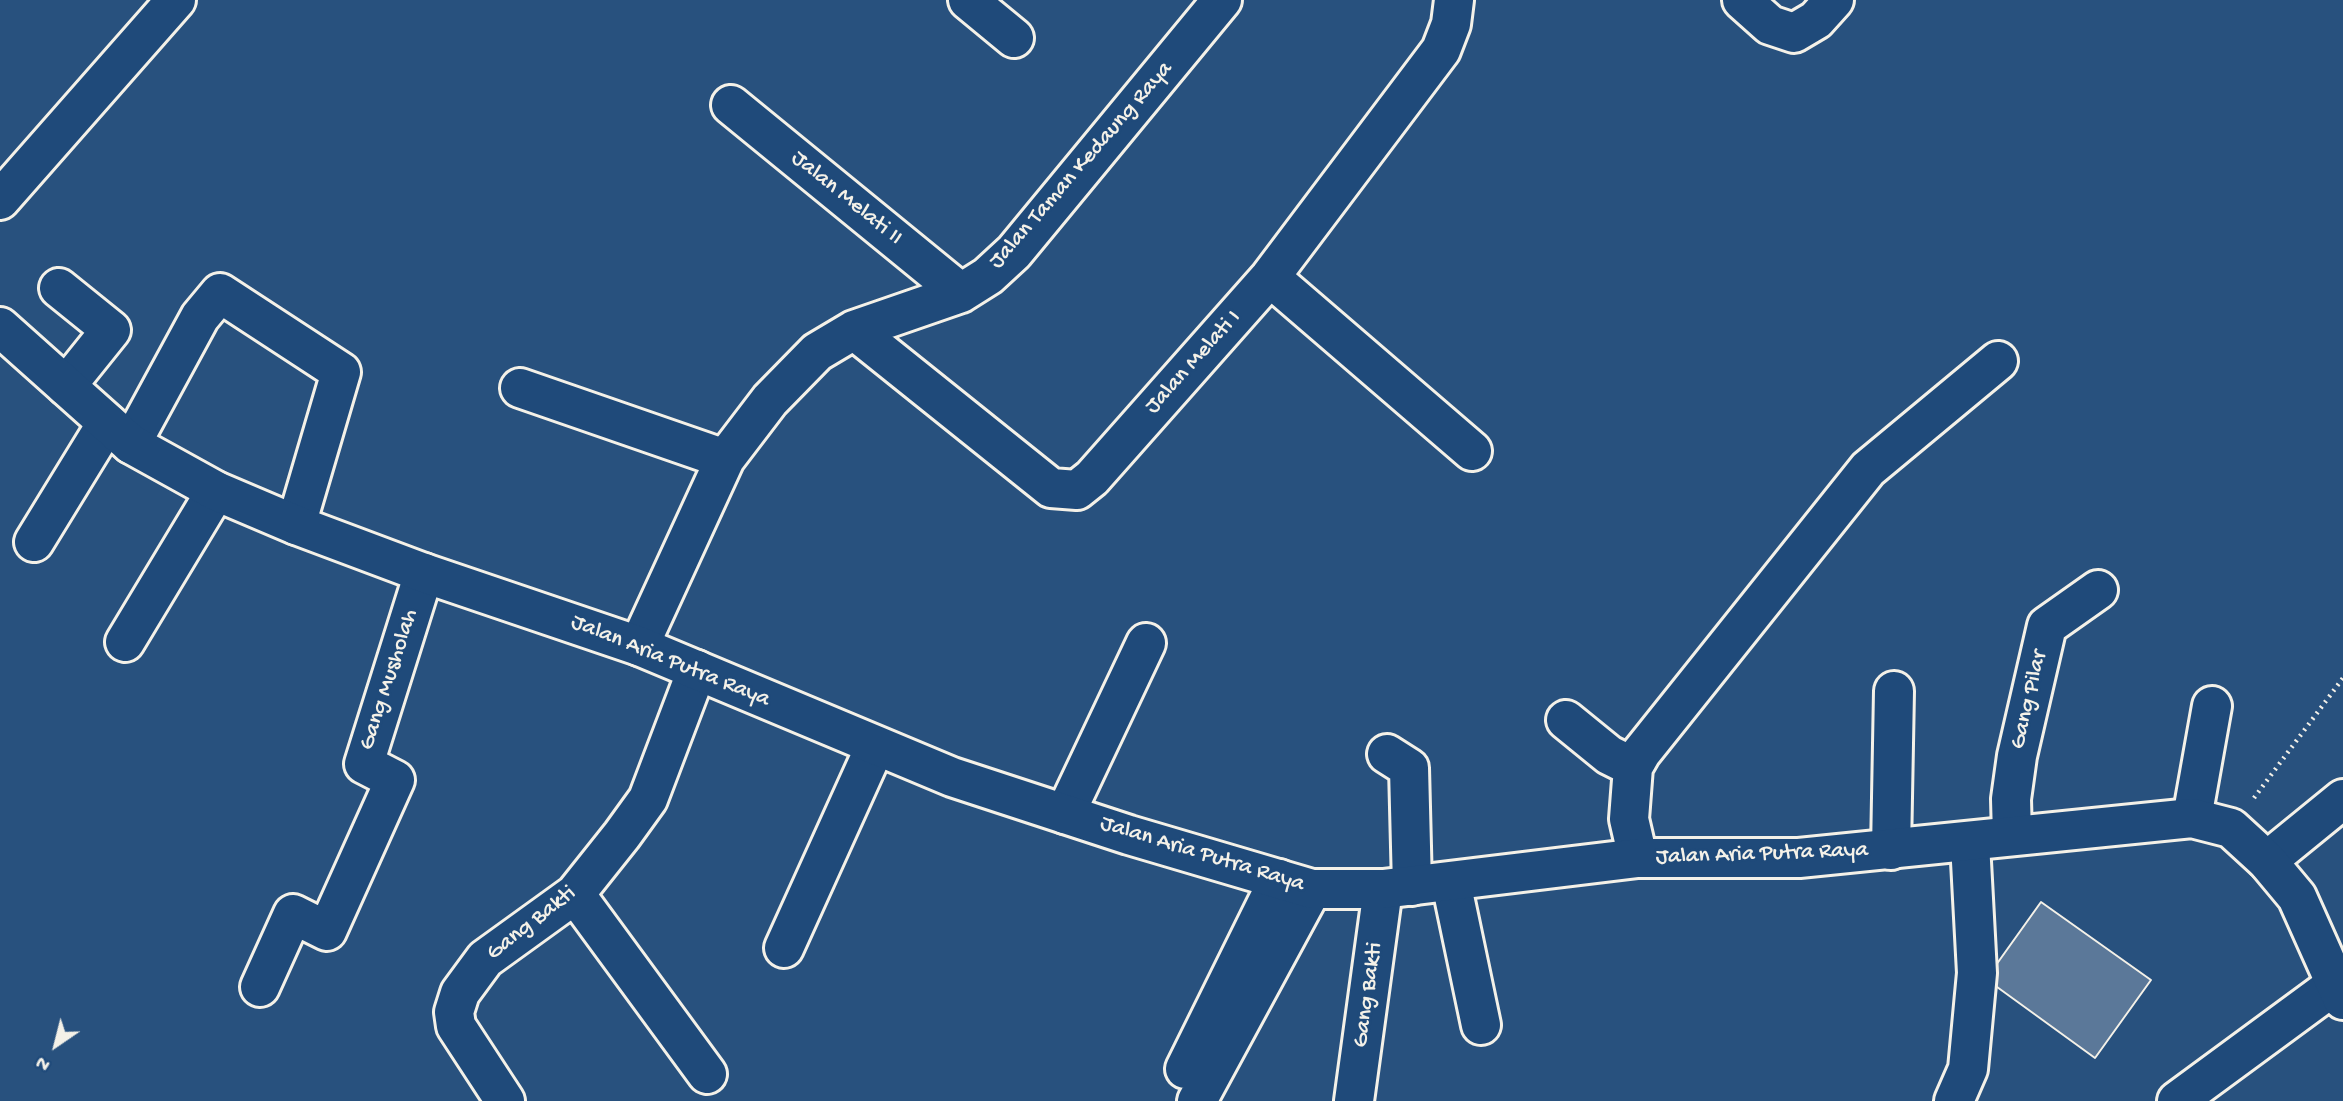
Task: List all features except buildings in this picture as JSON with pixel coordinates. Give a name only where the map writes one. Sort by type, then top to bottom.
[{"type":"street","points":[[0,200],[176,0]]},
{"type":"street","points":[[968,0],[1014,38]]},
{"type":"street","name":"Jalan Taman Kedaung Raya","points":[[639,646],[725,459],[770,400],[817,352],[854,330],[961,293],[988,276],[1014,252],[1222,0]]},
{"type":"street","name":"Jalan Melati I","points":[[854,330],[1051,488],[1077,490],[1092,478],[1270,277],[1441,50],[1451,24],[1454,0]]},
{"type":"street","points":[[1742,0],[1770,25],[1794,33],[1816,20],[1834,0]]},
{"type":"street","name":"Jalan Melati II","points":[[731,105],[961,293]]},
{"type":"street","points":[[1270,277],[1472,451]]},
{"type":"street","points":[[59,288],[111,330],[66,386]]},
{"type":"street","points":[[34,542],[128,440],[200,317],[220,293],[341,372],[296,525]]},
{"type":"street","name":"Jalan Aria Putra Raya","points":[[0,327],[128,440],[204,484],[296,525],[425,573],[639,646],[952,777],[1296,884],[1397,887],[1638,858],[1799,858],[1970,843],[2012,836],[2192,818],[2231,828],[2267,861],[2297,897],[2339,992]]},
{"type":"street","points":[[1638,858],[1629,819],[1633,767],[1650,742],[1868,469],[1998,361]]},
{"type":"street","points":[[520,387],[725,459]]},
{"type":"street","points":[[125,642],[204,484]]},
{"type":"street","name":"Gang Musholah","points":[[260,987],[293,914],[327,931],[395,780],[364,764],[425,573]]},
{"type":"street","name":"Gang Pilar","points":[[2012,836],[2011,799],[2017,756],[2047,626],[2098,590]]},
{"type":"street","points":[[1065,814],[1146,643]]},
{"type":"street","name":"Gang Bakti","points":[[502,1100],[456,1026],[454,1012],[460,993],[485,959],[575,894],[648,799],[697,670]]},
{"type":"street","points":[[1891,850],[1894,691]]},
{"type":"street","points":[[2192,818],[2212,706]]},
{"type":"street","points":[[1566,720],[1609,755],[1633,767]]},
{"type":"street","points":[[784,948],[875,747]]},
{"type":"street","name":"Gang Bakti","points":[[1354,1101],[1397,887],[1409,768],[1387,754]]},
{"type":"street","points":[[2267,861],[2343,799]]},
{"type":"street","points":[[1954,1101],[1968,1069],[1977,972],[1970,843]]},
{"type":"street","points":[[1451,882],[1481,1025]]},
{"type":"street","points":[[1191,1085],[1296,884]]},
{"type":"street","points":[[575,894],[707,1074]]},
{"type":"street","points":[[2177,1101],[2339,992]]},
{"type":"path","points":[[2231,828],[2343,678]]}]
